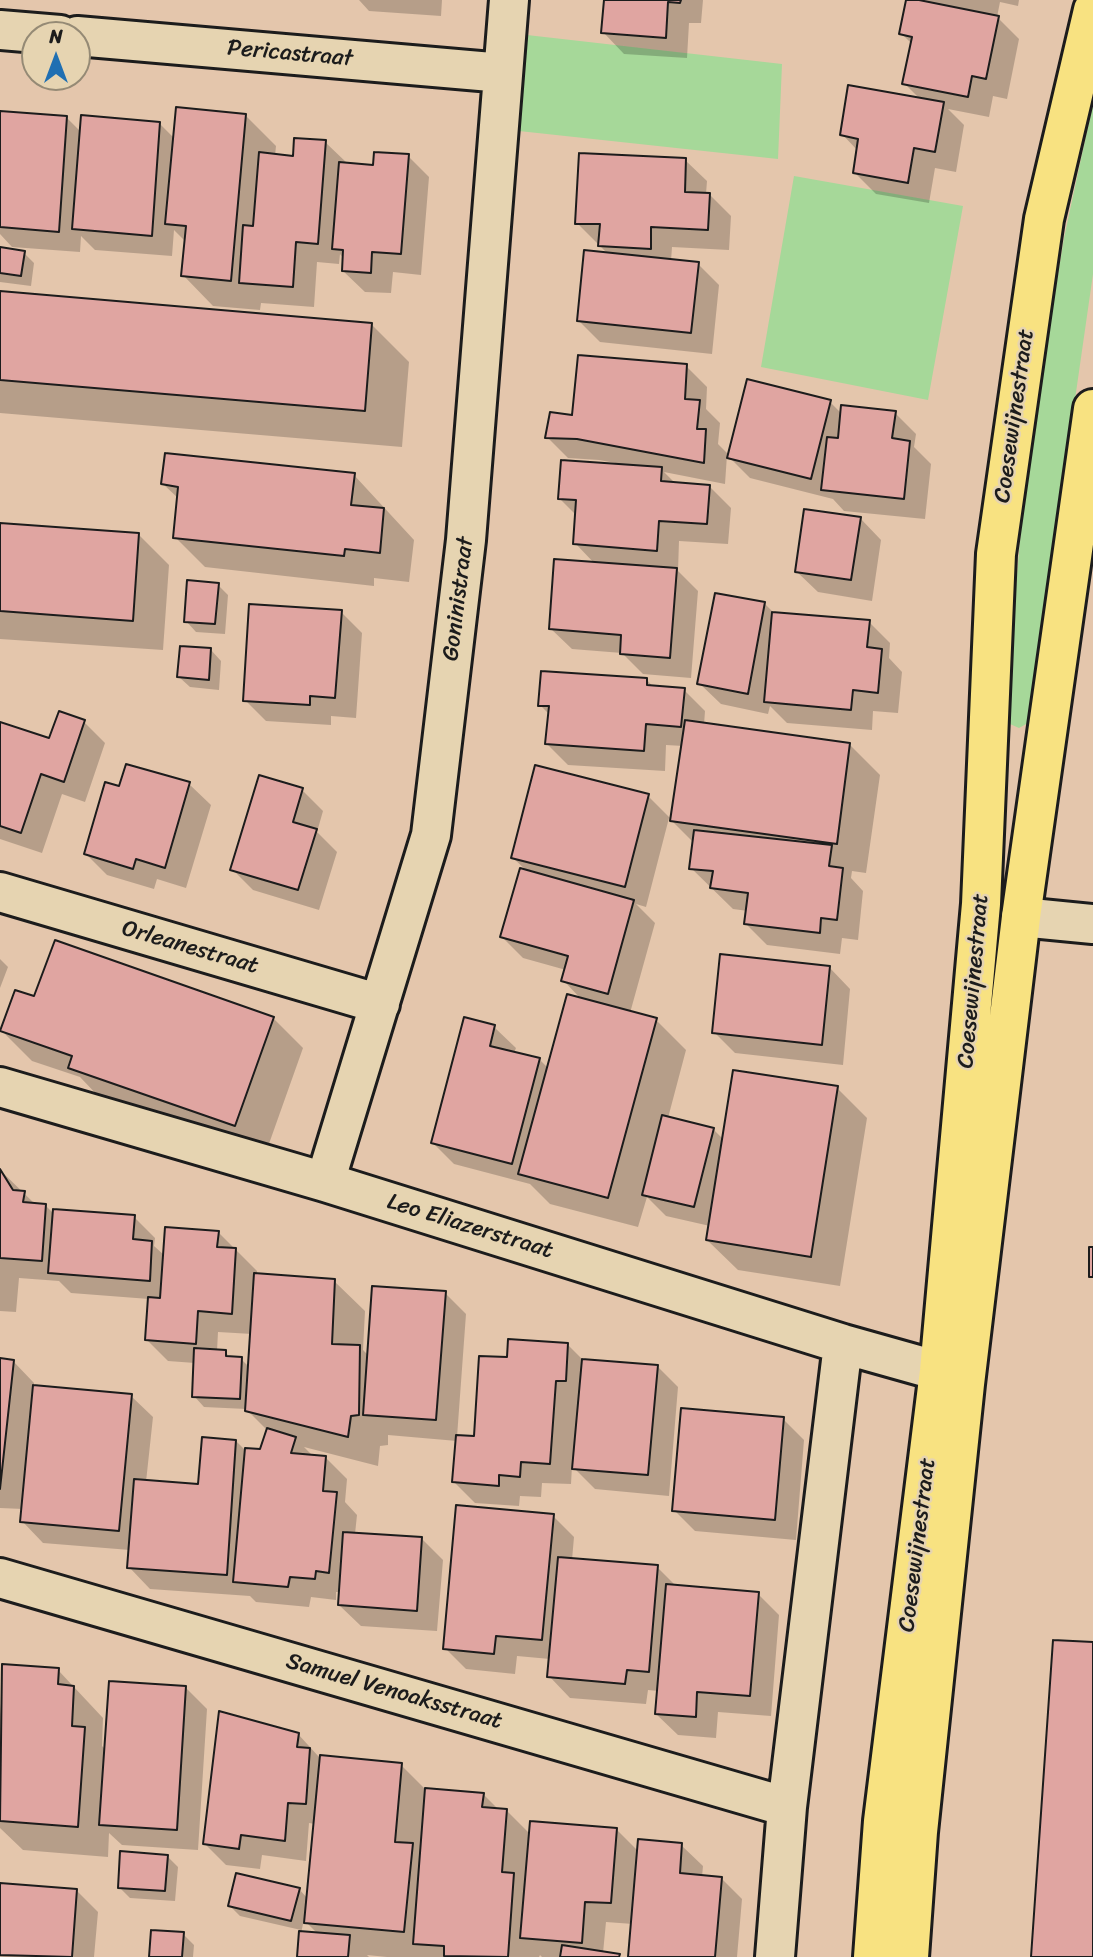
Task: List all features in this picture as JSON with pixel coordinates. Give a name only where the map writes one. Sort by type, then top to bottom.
[{"type":"main road","name":"Coesewijnestraat","points":[[873,1957],[883,1821],[939,1371],[981,904],[996,554],[1044,219],[1093,10]]},
{"type":"main road","name":"Coesewijnestraat","points":[[909,1957],[918,1832],[965,1384],[1021,917],[1093,409]]},
{"type":"street","name":"Goninistraat","points":[[326,1182],[431,835],[466,540],[509,0]]},
{"type":"street","points":[[0,30],[21,32]]},
{"type":"street","name":"Pericastraat","points":[[91,37],[503,73]]},
{"type":"street","name":"Orleanestraat","points":[[0,892],[380,1004]]},
{"type":"street","points":[[1021,917],[1093,924]]},
{"type":"street","name":"Leo Eliazerstraat","points":[[0,1087],[326,1182],[843,1344],[939,1371]]},
{"type":"street","points":[[775,1957],[787,1807],[843,1344]]},
{"type":"street","name":"Samuel Venoaksstraat","points":[[0,1578],[787,1807]]},
{"type":"green space","points":[[527,35],[782,64],[778,159],[519,131]]},
{"type":"green space","points":[[1093,103],[1093,274],[1065,469],[1036,710],[1028,723],[1019,728],[1010,724],[1007,712],[1027,463],[1064,238]]},
{"type":"green space","points":[[794,176],[963,206],[928,400],[761,367]]},
{"type":"building","points":[[604,0],[681,0],[680,3],[668,2],[666,38],[601,33]]},
{"type":"building","points":[[906,0],[919,0],[999,16],[986,79],[972,76],[968,97],[902,84],[912,37],[899,34]]},
{"type":"building","points":[[848,85],[944,102],[935,152],[914,148],[908,183],[853,173],[858,139],[840,135]]},
{"type":"building","points":[[176,107],[246,114],[231,281],[181,276],[186,226],[165,224]]},
{"type":"building","points":[[0,111],[67,116],[59,232],[0,227]]},
{"type":"building","points":[[81,115],[160,122],[152,236],[72,229]]},
{"type":"building","points":[[294,138],[326,140],[318,244],[296,242],[293,287],[239,283],[243,225],[253,226],[259,152],[293,156]]},
{"type":"building","points":[[374,152],[409,154],[401,254],[372,252],[371,273],[342,271],[343,250],[332,249],[339,162],[373,165]]},
{"type":"building","points":[[579,153],[686,158],[685,192],[710,193],[708,230],[651,227],[651,249],[598,246],[600,224],[575,224]]},
{"type":"building","points":[[0,247],[25,251],[21,276],[0,273]]},
{"type":"building","points":[[584,250],[699,262],[691,333],[577,321]]},
{"type":"building","points":[[0,291],[372,323],[365,411],[0,380]]},
{"type":"building","points":[[578,355],[687,364],[685,399],[700,400],[697,429],[706,429],[704,463],[577,439],[545,438],[550,412],[572,415]]},
{"type":"building","points":[[747,379],[831,400],[811,479],[727,458]]},
{"type":"building","points":[[841,405],[896,411],[892,438],[910,441],[904,499],[821,490],[827,437],[838,438]]},
{"type":"building","points":[[165,453],[355,473],[351,505],[384,508],[380,553],[345,549],[344,556],[173,538],[178,487],[161,484]]},
{"type":"building","points":[[561,460],[662,467],[661,481],[710,485],[707,524],[659,521],[657,551],[573,544],[576,500],[558,499]]},
{"type":"building","points":[[804,509],[861,517],[851,580],[795,572]]},
{"type":"building","points":[[0,523],[139,533],[133,621],[0,611]]},
{"type":"building","points":[[554,559],[677,568],[670,658],[620,654],[621,635],[549,629]]},
{"type":"building","points":[[187,580],[219,583],[215,624],[184,622]]},
{"type":"building","points":[[715,593],[765,602],[748,694],[697,684]]},
{"type":"building","points":[[249,604],[342,610],[335,698],[310,696],[310,705],[243,701]]},
{"type":"building","points":[[772,612],[870,620],[867,647],[882,649],[878,693],[853,690],[851,710],[764,702]]},
{"type":"building","points":[[180,646],[211,648],[209,680],[177,677]]},
{"type":"building","points":[[541,671],[647,678],[647,685],[685,688],[681,727],[646,724],[644,751],[545,744],[549,706],[538,706]]},
{"type":"building","points":[[59,711],[85,720],[64,782],[41,774],[21,833],[0,826],[0,722],[49,738]]},
{"type":"building","points":[[685,720],[850,743],[837,844],[670,821]]},
{"type":"building","points":[[126,764],[190,782],[165,868],[136,859],[133,869],[84,854],[105,782],[119,786]]},
{"type":"building","points":[[535,765],[649,794],[625,887],[511,858]]},
{"type":"building","points":[[259,775],[303,788],[293,822],[317,829],[298,890],[230,870]]},
{"type":"building","points":[[694,830],[832,845],[829,866],[843,868],[837,920],[821,918],[820,933],[744,924],[748,893],[710,888],[713,871],[689,869]]},
{"type":"building","points":[[520,868],[634,900],[608,994],[561,981],[568,956],[500,937]]},
{"type":"building","points":[[55,940],[274,1017],[235,1126],[68,1068],[72,1056],[0,1031],[15,990],[34,996]]},
{"type":"building","points":[[720,954],[830,966],[822,1045],[712,1033]]},
{"type":"building","points":[[567,994],[657,1018],[608,1198],[518,1174]]},
{"type":"building","points":[[464,1017],[495,1025],[490,1046],[540,1058],[512,1164],[431,1143]]},
{"type":"building","points":[[733,1070],[838,1086],[811,1257],[706,1240]]},
{"type":"building","points":[[662,1115],[714,1128],[694,1207],[642,1195]]},
{"type":"building","points":[[0,1169],[13,1190],[25,1191],[23,1202],[46,1204],[42,1261],[0,1258]]},
{"type":"building","points":[[53,1209],[135,1215],[133,1239],[152,1241],[150,1281],[48,1273]]},
{"type":"building","points":[[165,1227],[219,1231],[217,1247],[236,1248],[232,1314],[198,1311],[196,1344],[145,1340],[148,1297],[160,1298]]},
{"type":"building","points":[[1089,1247],[1093,1247],[1093,1277],[1089,1277]]},
{"type":"building","points":[[254,1273],[335,1279],[332,1344],[360,1345],[359,1415],[351,1416],[348,1437],[245,1411]]},
{"type":"building","points":[[372,1286],[446,1291],[436,1420],[363,1415]]},
{"type":"building","points":[[508,1339],[568,1343],[566,1381],[556,1381],[550,1464],[521,1462],[520,1477],[499,1475],[499,1486],[452,1482],[456,1435],[474,1436],[479,1356],[507,1357]]},
{"type":"building","points":[[194,1348],[226,1350],[226,1356],[242,1357],[240,1399],[192,1397]]},
{"type":"building","points":[[0,1358],[14,1360],[0,1489]]},
{"type":"building","points":[[582,1359],[658,1365],[648,1475],[572,1469]]},
{"type":"building","points":[[33,1385],[132,1394],[119,1531],[20,1522]]},
{"type":"building","points":[[681,1408],[784,1417],[775,1520],[672,1511]]},
{"type":"building","points":[[267,1428],[296,1437],[291,1453],[326,1456],[323,1491],[337,1492],[329,1573],[316,1571],[315,1579],[290,1577],[288,1587],[233,1582],[245,1448],[260,1449]]},
{"type":"building","points":[[202,1437],[236,1440],[227,1575],[127,1568],[134,1479],[198,1484]]},
{"type":"building","points":[[456,1505],[554,1514],[542,1640],[496,1636],[494,1654],[443,1649]]},
{"type":"building","points":[[343,1532],[422,1537],[417,1611],[338,1605]]},
{"type":"building","points":[[558,1557],[658,1565],[649,1672],[627,1670],[625,1684],[547,1677]]},
{"type":"building","points":[[666,1584],[759,1592],[750,1696],[697,1692],[696,1717],[655,1714]]},
{"type":"building","points":[[1053,1640],[1093,1642],[1093,1957],[1031,1957]]},
{"type":"building","points":[[2,1664],[59,1668],[58,1684],[74,1686],[72,1726],[85,1727],[78,1827],[0,1821]]},
{"type":"building","points":[[109,1681],[186,1686],[177,1830],[99,1825]]},
{"type":"building","points":[[219,1711],[299,1733],[297,1747],[310,1748],[306,1804],[288,1803],[285,1841],[241,1835],[239,1849],[203,1844]]},
{"type":"building","points":[[320,1755],[402,1763],[395,1842],[413,1843],[404,1932],[304,1923]]},
{"type":"building","points":[[425,1788],[484,1793],[482,1807],[507,1809],[502,1872],[514,1873],[508,1957],[444,1956],[444,1946],[413,1944]]},
{"type":"building","points":[[530,1821],[617,1828],[611,1903],[585,1902],[582,1943],[520,1938]]},
{"type":"building","points":[[638,1839],[682,1843],[680,1873],[722,1877],[715,1957],[628,1957]]},
{"type":"building","points":[[120,1851],[168,1855],[165,1891],[118,1888]]},
{"type":"building","points":[[236,1873],[300,1888],[291,1921],[228,1906]]},
{"type":"building","points":[[0,1883],[77,1889],[72,1957],[0,1955]]},
{"type":"building","points":[[151,1930],[184,1932],[182,1957],[149,1957]]},
{"type":"building","points":[[299,1931],[350,1935],[348,1957],[297,1957]]},
{"type":"building","points":[[562,1945],[620,1954],[619,1957],[560,1957]]}]
